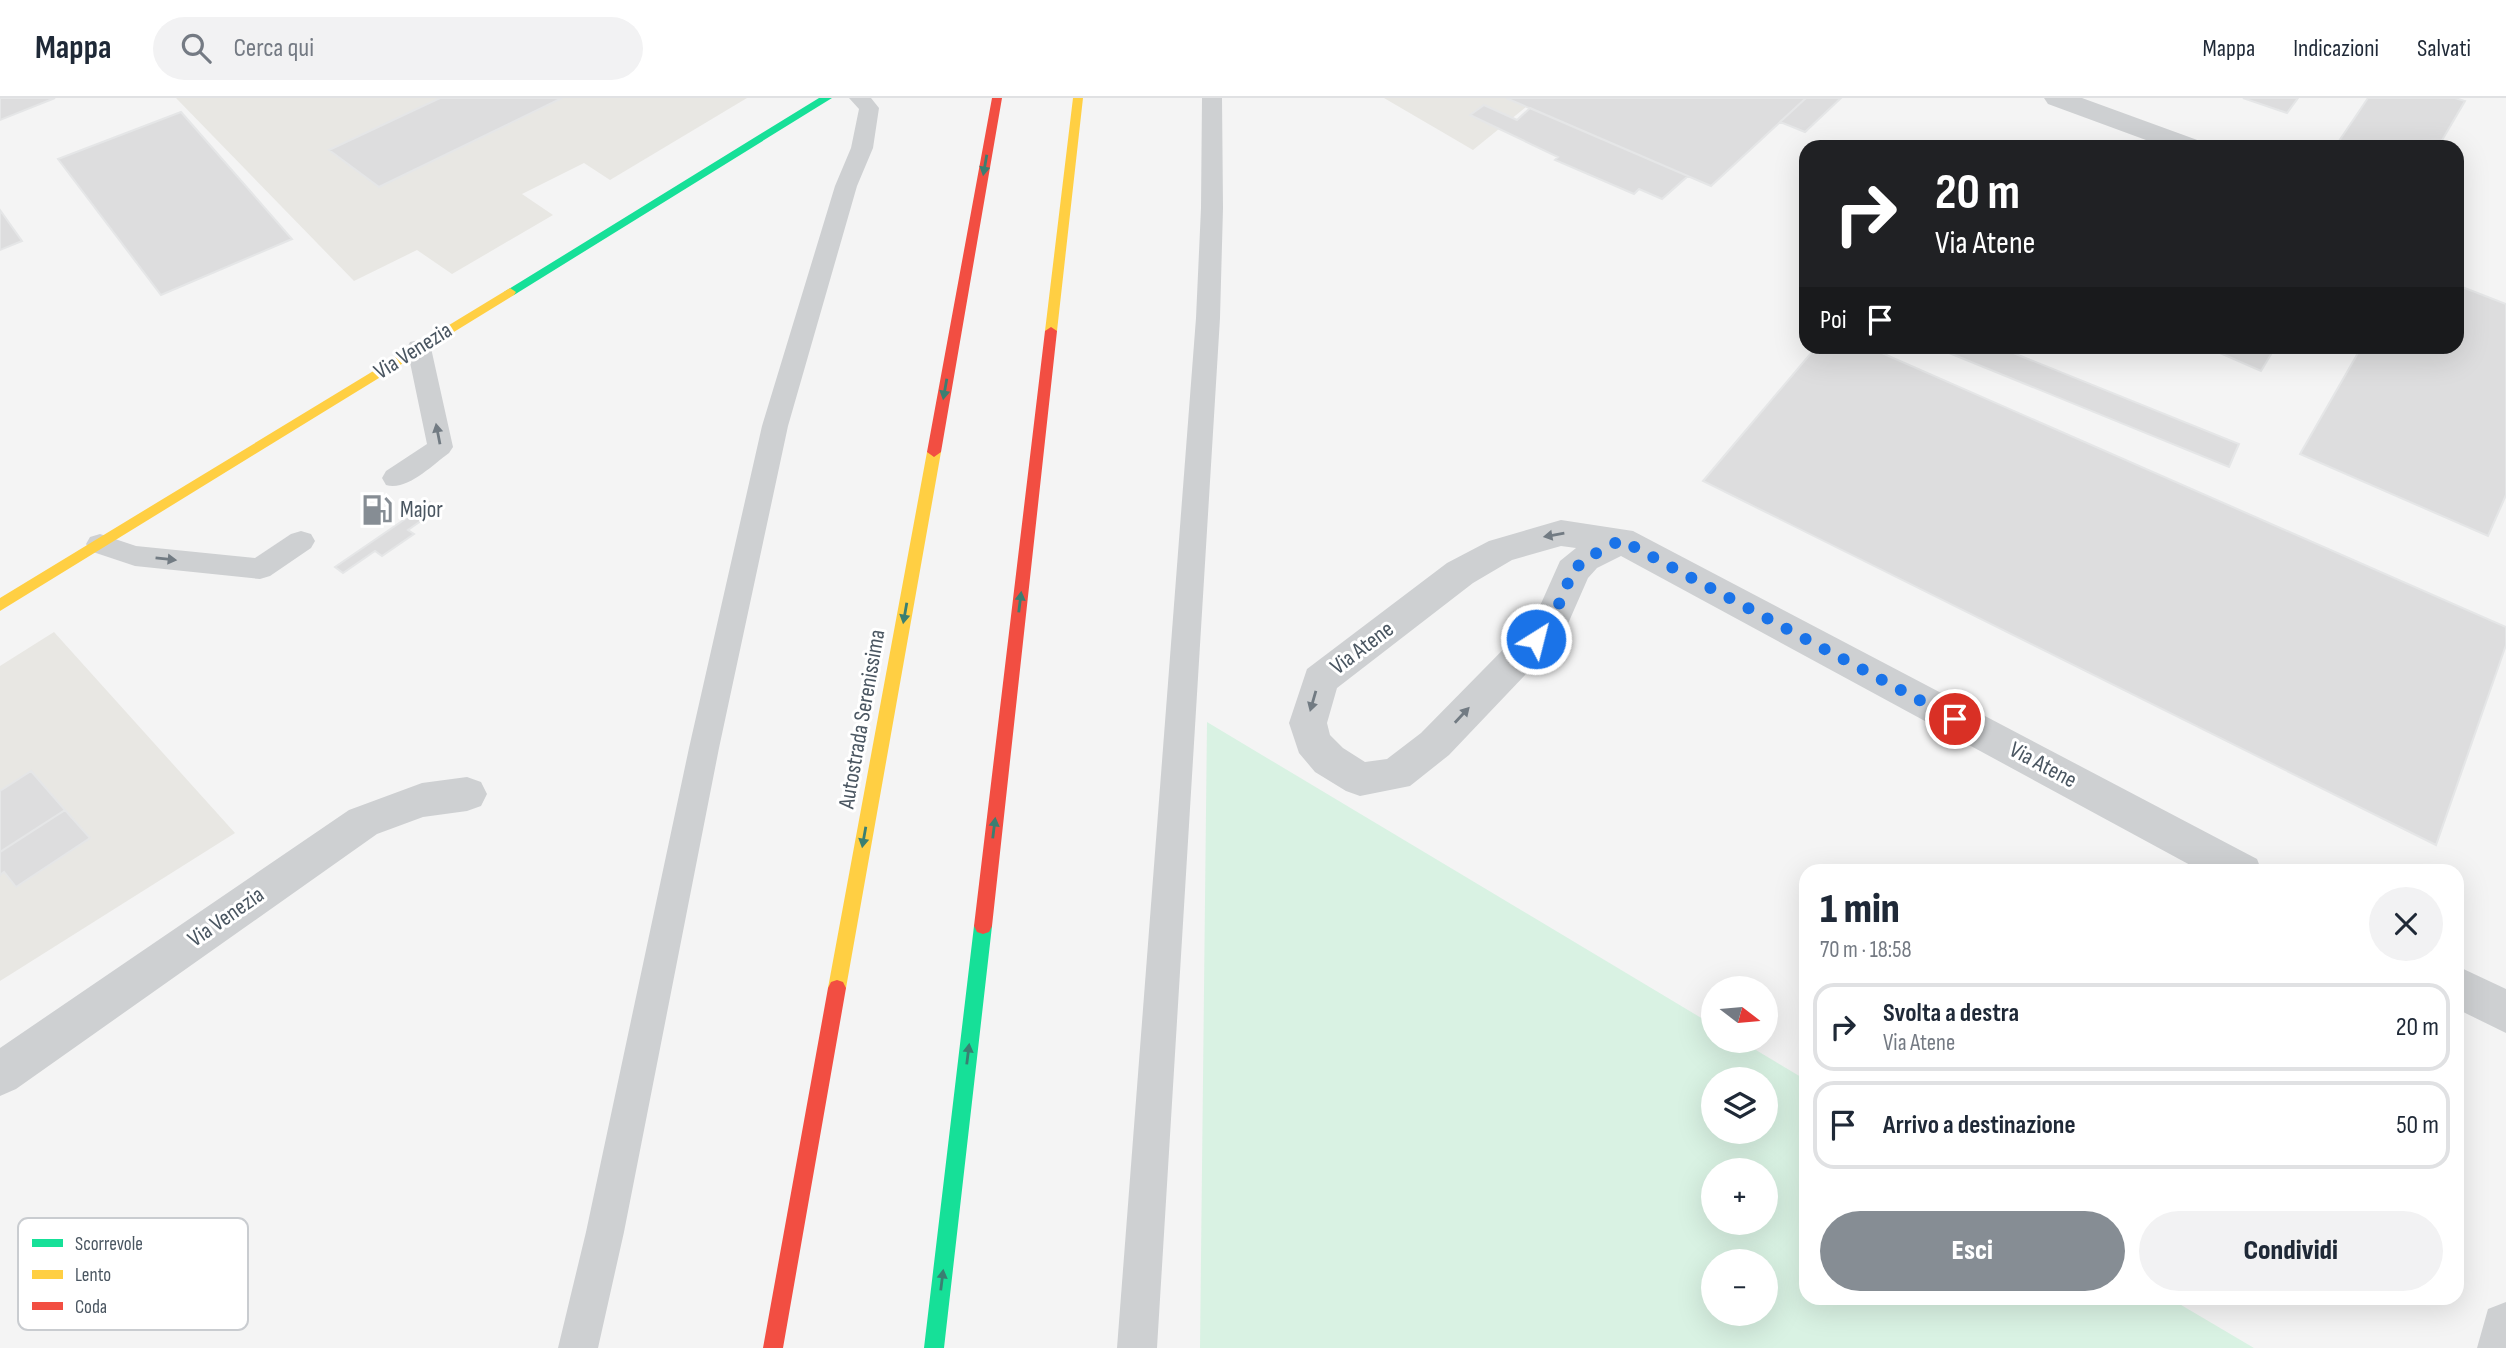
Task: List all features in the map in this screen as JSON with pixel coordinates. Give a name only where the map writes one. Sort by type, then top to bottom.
[{"type":"main road","name":"Via Venezia","points":[[0,605],[827,98]]},
{"type":"main road","name":"Autostrada Serenissima","points":[[773,1348],[997,98]]},
{"type":"main road","points":[[934,1348],[1078,98]]},
{"type":"street","points":[[2057,98],[2171,140]]},
{"type":"street","name":"Via Atene","points":[[1621,540],[1585,559],[1573,571],[1550,625],[1436,744],[1396,774],[1360,779],[1328,760],[1313,742],[1308,723],[1320,680],[1460,573],[1501,550],[1561,533],[1621,540],[2227,864]]},
{"type":"street","name":"Via Venezia","points":[[0,1073],[363,822],[422,800],[467,794]]},
{"type":"street","points":[[2464,990],[2506,1012]]},
{"type":"street","points":[[2502,1348],[2506,1326]]},
{"type":"lane","points":[[578,1348],[605,1232],[704,748],[775,426],[846,186],[862,148],[869,108],[859,98]]},
{"type":"lane","points":[[1137,1348],[1185,673],[1210,259],[1214,149],[1212,98]]},
{"type":"lane","points":[[395,478],[440,447],[419,348]]},
{"type":"lane","points":[[100,544],[135,556],[260,569],[301,541]]},
{"type":"shaded area","points":[[176,98],[747,98],[610,180],[584,163],[522,194],[553,215],[452,274],[417,250],[354,281]]},
{"type":"shaded area","points":[[1384,98],[1537,98],[1473,150]]},
{"type":"shaded area","points":[[54,632],[235,833],[0,981],[0,666]]},
{"type":"green space","points":[[1207,722],[1701,1018],[1701,1054],[1763,1054],[1799,1076],[1799,1305],[2181,1305],[2254,1348],[1200,1348]]},
{"type":"building","points":[[0,98],[55,98],[0,120]]},
{"type":"building","points":[[440,98],[562,98],[379,187],[329,150]]},
{"type":"building","points":[[1506,98],[1806,98],[1711,186]]},
{"type":"building","points":[[1806,98],[1841,98],[1805,132],[1780,122]]},
{"type":"building","points":[[2243,98],[2298,98],[2287,113]]},
{"type":"building","points":[[2368,98],[2455,98],[2465,101],[2442,140],[2340,140]]},
{"type":"building","points":[[1484,105],[1517,120],[1530,108],[1688,176],[1662,199],[1639,189],[1634,194],[1555,160],[1558,157],[1470,115]]},
{"type":"building","points":[[181,112],[292,239],[161,295],[58,159]]},
{"type":"building","points":[[0,210],[22,241],[0,250]]},
{"type":"building","points":[[2464,288],[2506,304],[2506,495],[2488,536],[2300,454],[2357,354],[2464,354]]},
{"type":"building","points":[[1810,354],[1884,354],[2506,627],[2506,645],[2436,845],[1703,481]]},
{"type":"building","points":[[1952,354],[2016,354],[2239,444],[2229,467]]},
{"type":"building","points":[[2222,354],[2271,354],[2261,371]]},
{"type":"building","points":[[430,502],[438,509],[408,530],[414,534],[382,556],[375,551],[343,573],[335,567]]},
{"type":"building","points":[[31,771],[65,810],[0,852],[0,791]]},
{"type":"building","points":[[65,810],[90,838],[16,887],[4,872],[0,875],[0,852]]},
{"type":"traffic: fast","points":[[510,292],[827,98]]},
{"type":"traffic: fast","points":[[934,1348],[983,926]]},
{"type":"traffic: slow","points":[[1051,331],[1078,98]]},
{"type":"traffic: slow","points":[[0,605],[510,292]]},
{"type":"traffic: slow","points":[[837,988],[934,452]]},
{"type":"traffic: jam","points":[[934,452],[997,98]]},
{"type":"traffic: jam","points":[[983,926],[1051,331]]},
{"type":"traffic: jam","points":[[773,1348],[837,988]]},
{"type":"place","name":"Major","points":[[377,510]]},
{"type":"route","points":[[1536,639],[1550,625],[1573,571],[1585,559],[1621,540],[1955,719]]}]
